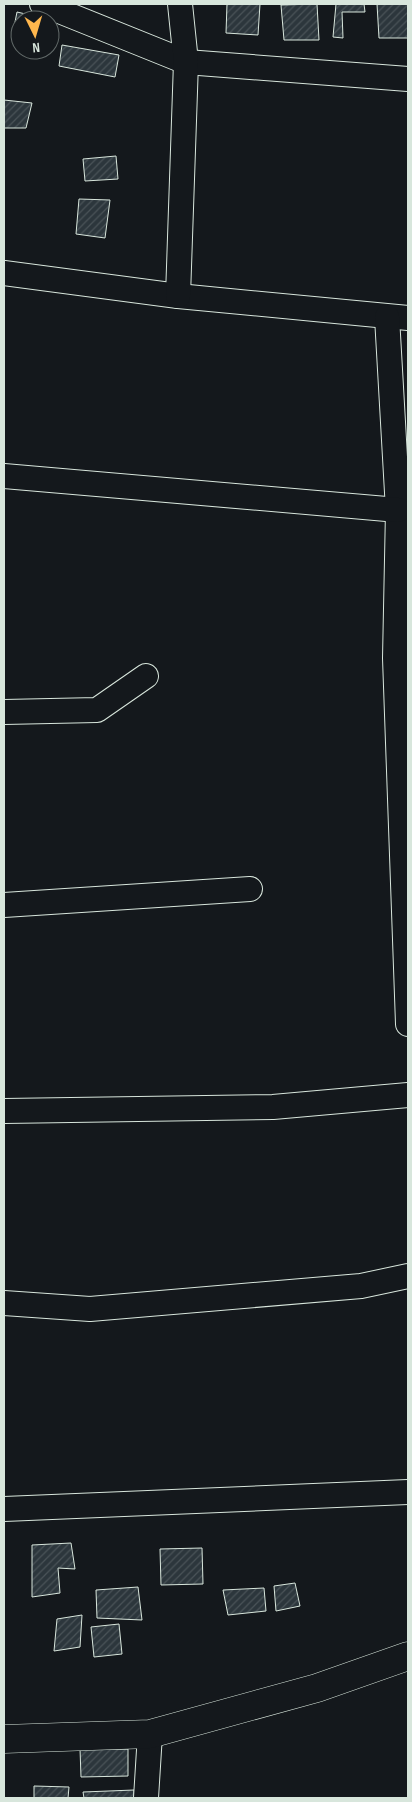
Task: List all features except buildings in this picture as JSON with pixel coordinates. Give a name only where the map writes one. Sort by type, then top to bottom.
[{"type":"street","points":[[42,4],[186,62],[408,79]]},
{"type":"street","points":[[178,296],[186,62],[180,4]]},
{"type":"street","points":[[4,273],[178,296],[397,318],[398,510],[395,658],[408,1024]]},
{"type":"street","points":[[4,476],[398,510]]},
{"type":"street","points":[[4,712],[97,710],[146,676]]},
{"type":"street","points":[[4,905],[250,889]]},
{"type":"street","points":[[4,1111],[273,1107],[408,1096]]},
{"type":"street","points":[[4,1304],[90,1309],[361,1286],[408,1276]]},
{"type":"street","points":[[4,1509],[408,1492]]},
{"type":"street","points":[[4,1739],[150,1734],[317,1688],[408,1656]]},
{"type":"street","points":[[146,1798],[150,1734]]}]
